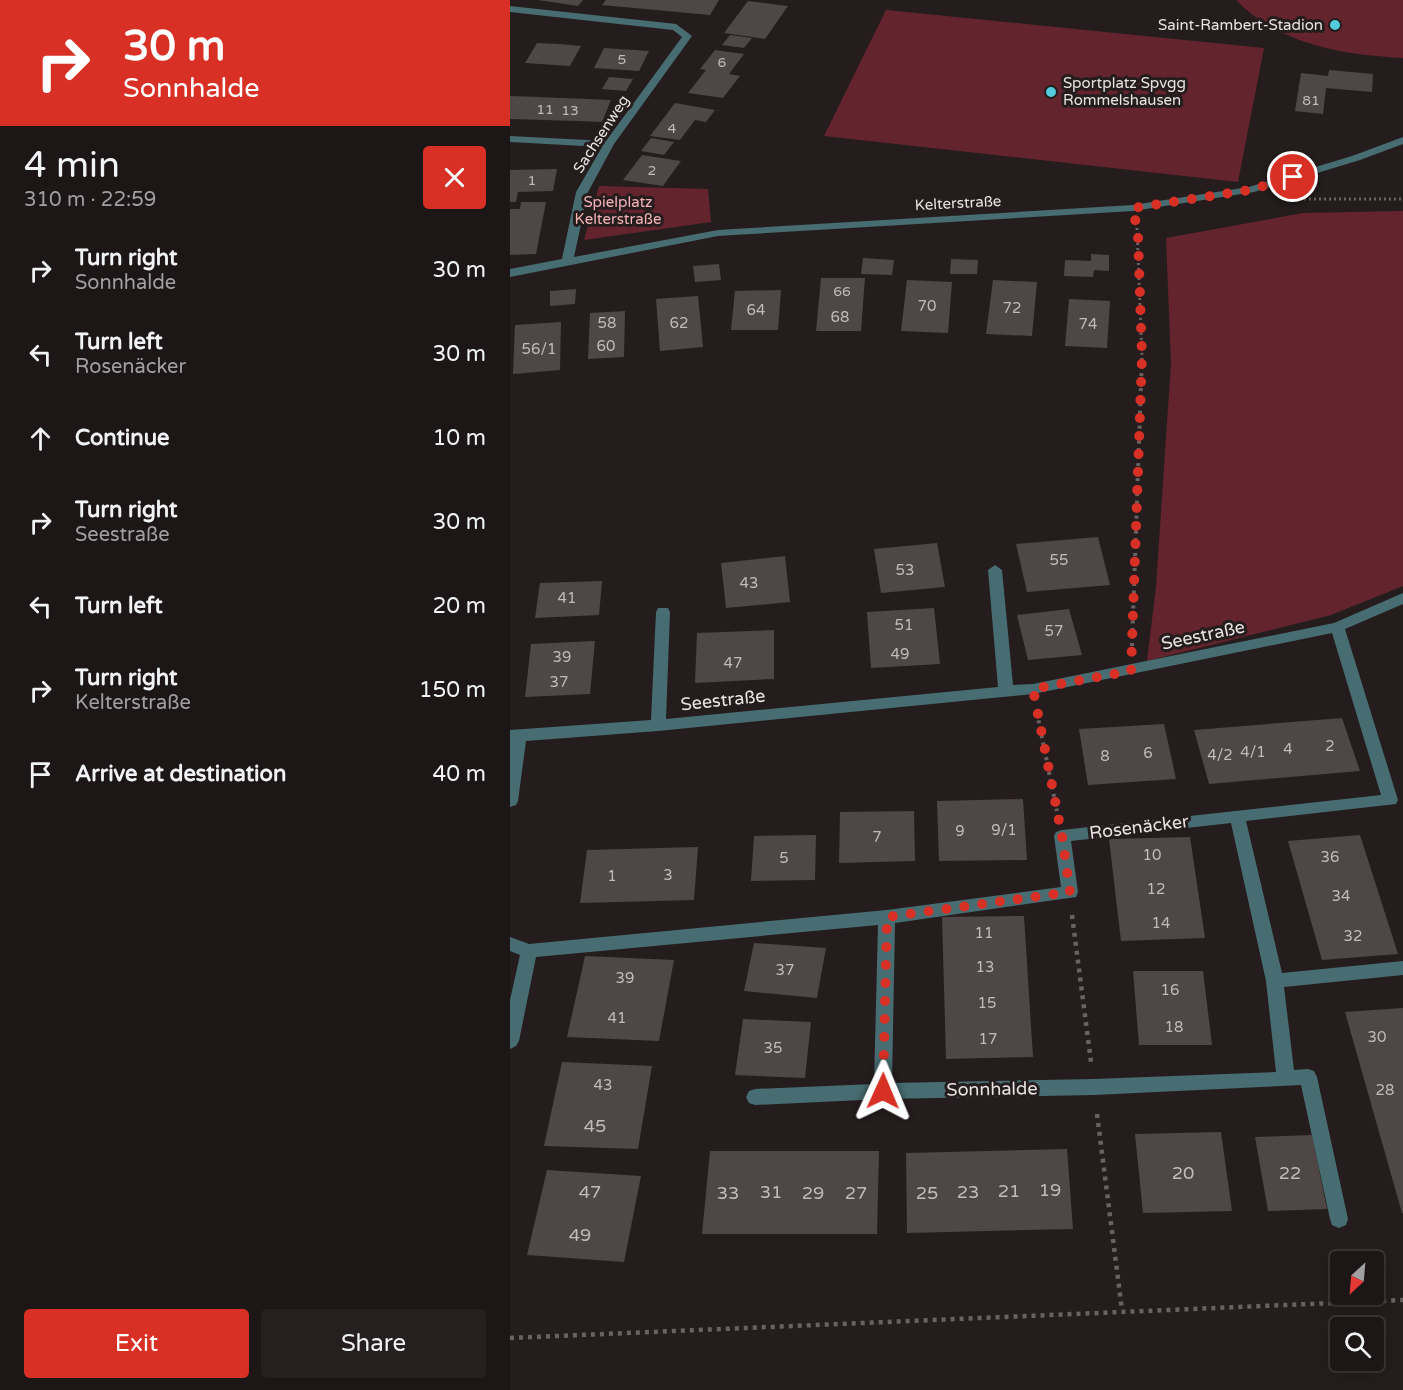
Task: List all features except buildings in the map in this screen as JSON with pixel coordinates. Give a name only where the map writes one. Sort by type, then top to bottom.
[{"type":"street","name":"Sachsenweg","points":[[510,9],[676,27],[687,36],[609,144],[582,192],[567,260]]},
{"type":"street","points":[[510,139],[609,144]]},
{"type":"street","name":"Kelterstraße","points":[[510,273],[718,232],[1133,208],[1250,190],[1356,158],[1403,140]]},
{"type":"street","points":[[995,570],[1006,692]]},
{"type":"street","name":"Seestraße","points":[[515,736],[658,725],[1033,689],[1131,671],[1337,627],[1403,598]]},
{"type":"street","name":"Seestraße","points":[[658,725],[663,612]]},
{"type":"street","name":"Rosenäcker","points":[[1062,836],[1237,816],[1397,803],[1337,627]]},
{"type":"street","points":[[510,801],[515,736]]},
{"type":"street","points":[[1237,816],[1275,981],[1287,1079],[1308,1077],[1339,1219]]},
{"type":"street","points":[[510,944],[529,951],[887,917],[1070,892],[1062,836]]},
{"type":"street","points":[[755,1097],[883,1091],[887,917]]},
{"type":"street","points":[[510,1041],[529,951]]},
{"type":"street","points":[[1275,981],[1403,968]]},
{"type":"street","name":"Sonnhalde","points":[[883,1091],[1094,1087],[1287,1079]]},
{"type":"path","points":[[1300,199],[1403,199]]},
{"type":"path","points":[[1131,671],[1142,356],[1138,235],[1133,208]]},
{"type":"path","points":[[1033,689],[1062,836]]},
{"type":"path","points":[[1114,1247],[1122,1310]]},
{"type":"path","points":[[510,1338],[1122,1310],[1403,1300]]},
{"type":"green space","name":"Saint-Rambert-Stadion","points":[[1236,0],[1403,0],[1403,58],[1358,54],[1314,45],[1272,28]]},
{"type":"green space","name":"Sportplatz Spvgg Rommelshausen","points":[[886,10],[1264,48],[1238,182],[824,136]]},
{"type":"green space","name":"Spielplatz Kelterstraße","points":[[599,186],[708,189],[711,222],[584,240]]},
{"type":"green space","points":[[1403,211],[1403,586],[1331,615],[1147,661],[1156,587],[1171,363],[1166,238],[1303,213]]},
{"type":"place","name":"Saint-Rambert-Stadion","points":[[1335,25]]},
{"type":"place","name":"Sportplatz Spvgg Rommelshausen","points":[[1051,92]]},
{"type":"route","points":[[883,1091],[887,917],[1070,892],[1062,836],[1033,689],[1131,671],[1142,356],[1138,235],[1133,208],[1250,190],[1293,177]]}]
